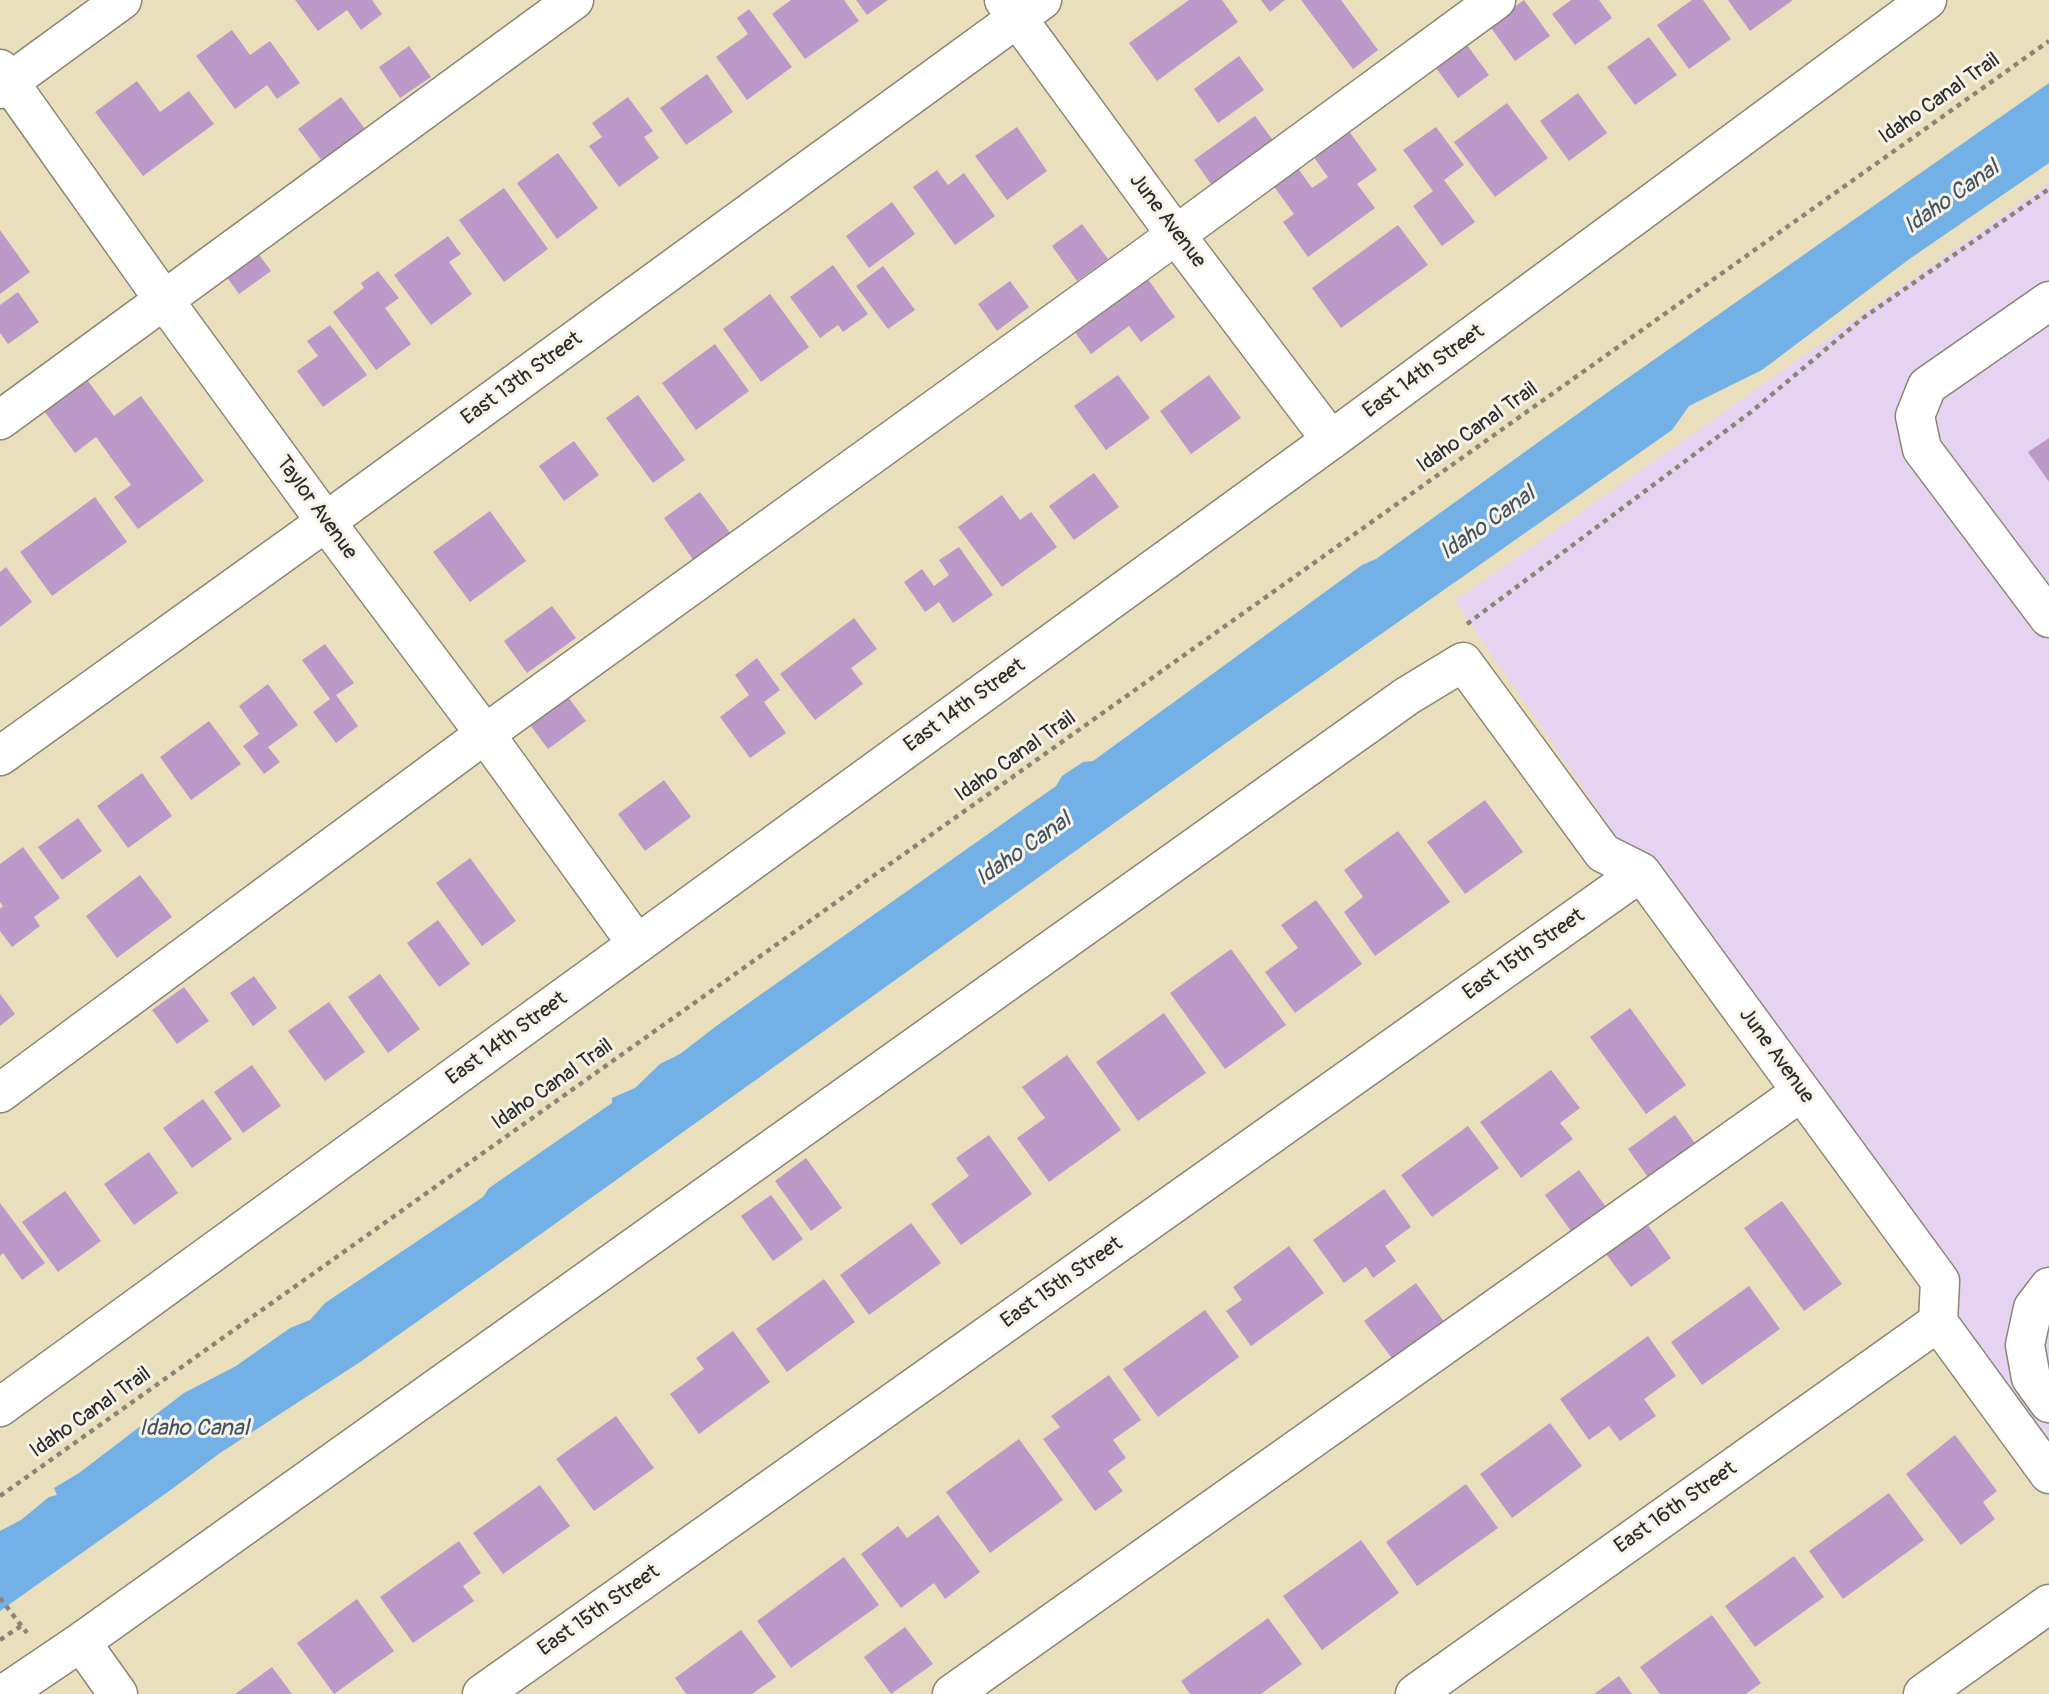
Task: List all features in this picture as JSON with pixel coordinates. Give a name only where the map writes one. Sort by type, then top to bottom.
[{"type":"street","points":[[3,80],[122,0]]},
{"type":"street","points":[[0,420],[574,0]]},
{"type":"street","points":[[0,1093],[485,734],[1496,0]]},
{"type":"street","name":"East 14th Street","points":[[0,1407],[1331,440],[1927,0]]},
{"type":"street","name":"June Avenue","points":[[1021,6],[1177,234],[1331,440]]},
{"type":"street","name":"East 13th Street","points":[[0,756],[326,522],[1021,6]]},
{"type":"street","name":"Taylor Avenue","points":[[3,80],[637,944]]},
{"type":"street","points":[[2049,300],[1927,386],[1915,416],[1922,449],[2049,618]]},
{"type":"street","points":[[4,1694],[81,1642],[1407,696],[1464,662]]},
{"type":"street","name":"June Avenue","points":[[1464,662],[1603,853],[1641,872],[1940,1281],[1938,1322]]},
{"type":"street","name":"East 15th Street","points":[[482,1694],[1641,872]]},
{"type":"street","points":[[952,1694],[1801,1092]]},
{"type":"street","points":[[2049,1287],[2033,1308],[2025,1345],[2031,1378],[2049,1404]]},
{"type":"street","points":[[1938,1322],[2049,1474]]},
{"type":"street","name":"East 16th Street","points":[[1415,1694],[1938,1322]]},
{"type":"street","points":[[1923,1694],[2049,1604]]},
{"type":"street","points":[[81,1642],[118,1694]]},
{"type":"path","name":"Idaho Canal Trail","points":[[0,1496],[2049,41]]},
{"type":"path","points":[[1464,662],[1465,626],[1751,412],[1863,318],[2049,188]]},
{"type":"path","points":[[0,1598],[26,1632]]},
{"type":"path","points":[[0,1640],[21,1626]]},
{"type":"shaded area","points":[[2049,183],[2049,1451],[1938,1322],[1940,1281],[1641,872],[1455,601]]},
{"type":"water","name":"Idaho Canal","points":[[2049,83],[2049,163],[1908,260],[1762,370],[1689,406],[1672,430],[1247,728],[360,1362],[220,1453],[0,1611],[0,1531],[21,1520],[49,1497],[57,1495],[54,1488],[79,1473],[184,1393],[236,1366],[290,1328],[310,1320],[325,1303],[483,1197],[489,1188],[612,1103],[612,1098],[635,1088],[660,1064],[680,1054],[1056,786],[1062,776],[1083,762],[1093,761],[1362,565],[1376,559],[1615,387]]},
{"type":"building","points":[[295,0],[372,0],[382,14],[361,30],[347,10],[318,31]]},
{"type":"building","points":[[791,0],[844,0],[859,21],[805,59],[772,14]]},
{"type":"building","points":[[856,0],[888,0],[867,15]]},
{"type":"building","points":[[1189,0],[1222,0],[1238,22],[1157,81],[1129,43]]},
{"type":"building","points":[[1261,0],[1285,0],[1270,12]]},
{"type":"building","points":[[1301,0],[1341,0],[1378,50],[1353,69]]},
{"type":"building","points":[[1524,0],[1550,36],[1515,61],[1489,25]]},
{"type":"building","points":[[1571,0],[1599,0],[1612,18],[1575,45],[1552,14]]},
{"type":"building","points":[[1692,0],[1703,0],[1731,39],[1689,69],[1657,25]]},
{"type":"building","points":[[1728,0],[1793,0],[1750,31]]},
{"type":"building","points":[[749,9],[792,67],[747,100],[716,57],[748,34],[737,18]]},
{"type":"building","points":[[232,30],[250,55],[270,41],[300,83],[277,99],[267,85],[235,109],[196,56]]},
{"type":"building","points":[[1649,37],[1677,75],[1635,105],[1607,67]]},
{"type":"building","points":[[1464,41],[1489,75],[1458,98],[1433,64]]},
{"type":"building","points":[[409,46],[431,77],[400,98],[379,67]]},
{"type":"building","points":[[1239,56],[1264,90],[1218,123],[1194,89]]},
{"type":"building","points":[[707,74],[733,112],[686,145],[660,108]]},
{"type":"building","points":[[137,81],[160,112],[189,91],[214,124],[143,176],[95,112]]},
{"type":"building","points":[[1578,93],[1607,133],[1569,161],[1540,121]]},
{"type":"building","points":[[341,97],[368,133],[325,165],[298,129]]},
{"type":"building","points":[[628,97],[653,131],[644,137],[659,158],[619,187],[589,146],[602,137],[592,123]]},
{"type":"building","points":[[1507,103],[1548,158],[1495,197],[1454,142]]},
{"type":"building","points":[[1255,116],[1275,143],[1213,187],[1194,160]]},
{"type":"building","points":[[1017,127],[1047,171],[1007,200],[975,156]]},
{"type":"building","points":[[1346,127],[1377,170],[1357,184],[1375,208],[1308,257],[1283,222],[1294,214],[1270,181],[1294,163],[1312,188],[1328,177],[1310,152]]},
{"type":"building","points":[[1436,127],[1464,165],[1444,180],[1475,222],[1442,246],[1413,206],[1433,191],[1403,150]]},
{"type":"building","points":[[558,153],[598,208],[557,239],[517,183]]},
{"type":"building","points":[[937,170],[948,185],[964,173],[995,216],[955,245],[913,187]]},
{"type":"building","points":[[504,188],[548,249],[504,282],[459,220]]},
{"type":"building","points":[[892,202],[915,234],[869,268],[846,236]]},
{"type":"building","points":[[1082,224],[1108,259],[1077,281],[1052,246]]},
{"type":"building","points":[[1398,225],[1428,265],[1341,328],[1312,288]]},
{"type":"building","points":[[0,230],[30,272],[0,294]]},
{"type":"building","points":[[448,236],[461,254],[449,262],[472,294],[431,325],[394,275]]},
{"type":"building","points":[[257,252],[271,271],[239,294],[226,276]]},
{"type":"building","points":[[833,265],[868,314],[843,332],[838,325],[820,338],[790,297]]},
{"type":"building","points":[[883,266],[915,310],[888,329],[856,286]]},
{"type":"building","points":[[378,271],[399,298],[385,308],[411,344],[376,370],[333,312],[364,288],[361,283]]},
{"type":"building","points":[[1142,271],[1175,317],[1141,342],[1129,326],[1091,354],[1069,324]]},
{"type":"building","points":[[1010,281],[1029,307],[997,331],[978,304]]},
{"type":"building","points":[[18,292],[39,322],[8,344],[0,333],[0,305]]},
{"type":"building","points":[[770,294],[809,347],[761,382],[723,329]]},
{"type":"building","points":[[330,325],[367,375],[323,407],[297,371],[318,356],[307,341]]},
{"type":"building","points":[[715,344],[749,391],[696,430],[662,383]]},
{"type":"building","points":[[82,373],[114,416],[141,396],[204,481],[138,529],[114,497],[131,485],[96,437],[75,453],[39,404]]},
{"type":"building","points":[[1118,375],[1150,418],[1106,450],[1074,406]]},
{"type":"building","points":[[1209,375],[1241,418],[1191,454],[1160,411]]},
{"type":"building","points":[[638,395],[685,460],[653,483],[606,418]]},
{"type":"building","points":[[2049,438],[2049,482],[2028,452]]},
{"type":"building","points":[[574,441],[599,475],[564,501],[539,466]]},
{"type":"building","points":[[1094,473],[1119,507],[1074,540],[1049,506]]},
{"type":"building","points":[[700,492],[731,534],[694,561],[664,518]]},
{"type":"building","points":[[1002,495],[1020,520],[1031,512],[1057,547],[1002,587],[958,527]]},
{"type":"building","points":[[95,497],[127,542],[52,596],[20,552]]},
{"type":"building","points":[[490,511],[526,561],[470,602],[433,552]]},
{"type":"building","points":[[959,547],[993,595],[953,623],[939,602],[925,612],[904,582],[922,569],[934,586],[949,575],[939,560]]},
{"type":"building","points":[[6,567],[32,602],[0,627],[0,572]]},
{"type":"building","points":[[552,606],[576,638],[527,673],[504,641]]},
{"type":"building","points":[[854,618],[877,649],[851,668],[863,684],[815,720],[780,674]]},
{"type":"building","points":[[325,644],[354,683],[336,695],[358,726],[336,743],[313,712],[330,699],[302,660]]},
{"type":"building","points":[[757,658],[780,690],[764,702],[786,733],[750,758],[720,717],[749,695],[735,675]]},
{"type":"building","points":[[268,684],[298,725],[268,747],[280,762],[264,774],[243,746],[259,734],[239,706]]},
{"type":"building","points":[[565,693],[586,721],[548,749],[527,721]]},
{"type":"building","points":[[209,721],[241,764],[191,800],[160,757]]},
{"type":"building","points":[[142,773],[172,816],[128,848],[97,806]]},
{"type":"building","points":[[664,780],[691,817],[645,851],[618,814]]},
{"type":"building","points":[[1485,800],[1523,852],[1465,894],[1427,842]]},
{"type":"building","points":[[78,818],[102,851],[62,880],[38,847]]},
{"type":"building","points":[[1398,831],[1450,902],[1375,956],[1344,912],[1363,897],[1344,870]]},
{"type":"building","points":[[23,847],[60,898],[34,917],[40,926],[12,947],[0,931],[0,909],[3,906],[0,902],[0,864]]},
{"type":"building","points":[[470,858],[516,921],[482,946],[436,883]]},
{"type":"building","points":[[140,875],[172,917],[117,958],[86,916]]},
{"type":"building","points":[[1316,900],[1362,964],[1295,1013],[1265,972],[1298,948],[1281,925]]},
{"type":"building","points":[[438,920],[470,964],[439,987],[407,943]]},
{"type":"building","points":[[1231,949],[1286,1025],[1225,1069],[1170,993]]},
{"type":"building","points":[[380,974],[420,1029],[388,1053],[348,997]]},
{"type":"building","points":[[254,976],[277,1008],[253,1026],[230,993]]},
{"type":"building","points":[[184,987],[209,1021],[177,1044],[152,1010]]},
{"type":"building","points":[[0,994],[15,1014],[0,1026]]},
{"type":"building","points":[[329,1002],[365,1052],[325,1081],[288,1031]]},
{"type":"building","points":[[1630,1008],[1686,1085],[1646,1114],[1590,1037]]},
{"type":"building","points":[[1164,1013],[1206,1073],[1138,1121],[1096,1062]]},
{"type":"building","points":[[1067,1055],[1121,1130],[1049,1182],[1017,1138],[1045,1118],[1022,1087]]},
{"type":"building","points":[[252,1065],[281,1106],[243,1133],[214,1092]]},
{"type":"building","points":[[1551,1070],[1580,1108],[1560,1123],[1573,1139],[1521,1178],[1480,1122]]},
{"type":"building","points":[[203,1099],[232,1139],[192,1168],[163,1128]]},
{"type":"building","points":[[1675,1115],[1697,1146],[1650,1180],[1628,1149]]},
{"type":"building","points":[[1468,1126],[1499,1168],[1432,1217],[1401,1175]]},
{"type":"building","points":[[989,1135],[1032,1194],[961,1245],[931,1204],[969,1176],[956,1158]]},
{"type":"building","points":[[149,1152],[178,1193],[134,1225],[104,1184]]},
{"type":"building","points":[[806,1158],[842,1208],[811,1231],[775,1181]]},
{"type":"building","points":[[1579,1170],[1606,1207],[1571,1231],[1545,1195]]},
{"type":"building","points":[[1384,1189],[1411,1227],[1385,1246],[1396,1261],[1373,1278],[1366,1267],[1344,1283],[1313,1240]]},
{"type":"building","points":[[65,1191],[101,1241],[58,1272],[22,1222]]},
{"type":"building","points":[[771,1195],[803,1239],[773,1261],[741,1216]]},
{"type":"building","points":[[1782,1201],[1842,1284],[1804,1311],[1744,1228]]},
{"type":"building","points":[[0,1203],[45,1263],[22,1280],[3,1253],[0,1256]]},
{"type":"building","points":[[911,1223],[941,1263],[869,1315],[840,1275]]},
{"type":"building","points":[[1647,1224],[1671,1258],[1631,1287],[1606,1254]]},
{"type":"building","points":[[1289,1246],[1324,1293],[1251,1346],[1226,1311],[1242,1300],[1233,1287]]},
{"type":"building","points":[[824,1279],[855,1322],[787,1372],[756,1329]]},
{"type":"building","points":[[1416,1283],[1445,1323],[1394,1361],[1364,1321]]},
{"type":"building","points":[[1749,1286],[1780,1329],[1702,1385],[1671,1342]]},
{"type":"building","points":[[1205,1310],[1239,1357],[1158,1417],[1123,1369]]},
{"type":"building","points":[[733,1331],[770,1382],[699,1434],[670,1394],[704,1369],[696,1358]]},
{"type":"building","points":[[1648,1336],[1676,1376],[1644,1399],[1656,1416],[1620,1441],[1609,1426],[1589,1440],[1560,1399]]},
{"type":"building","points":[[1109,1375],[1141,1420],[1113,1440],[1126,1458],[1108,1471],[1123,1491],[1095,1511],[1043,1439],[1060,1427],[1051,1416]]},
{"type":"building","points":[[616,1416],[654,1468],[594,1511],[556,1459]]},
{"type":"building","points":[[1550,1423],[1582,1466],[1512,1518],[1480,1474]]},
{"type":"building","points":[[1955,1435],[1997,1491],[1983,1502],[1995,1519],[1961,1545],[1906,1474]]},
{"type":"building","points":[[1019,1439],[1063,1500],[990,1553],[946,1492]]},
{"type":"building","points":[[1466,1484],[1498,1528],[1417,1586],[1386,1542]]},
{"type":"building","points":[[540,1485],[570,1526],[503,1574],[473,1533]]},
{"type":"building","points":[[1889,1493],[1924,1540],[1843,1599],[1809,1551]]},
{"type":"building","points":[[938,1515],[980,1572],[945,1599],[934,1583],[901,1608],[861,1554],[898,1526],[907,1538]]},
{"type":"building","points":[[1361,1540],[1399,1593],[1322,1650],[1283,1596]]},
{"type":"building","points":[[459,1541],[481,1573],[463,1586],[474,1601],[413,1643],[380,1597]]},
{"type":"building","points":[[1794,1556],[1824,1597],[1755,1647],[1725,1606]]},
{"type":"building","points":[[844,1557],[879,1605],[791,1668],[757,1621]]},
{"type":"building","points":[[357,1599],[394,1651],[334,1694],[297,1643]]},
{"type":"building","points":[[1712,1615],[1761,1683],[1746,1694],[1660,1694],[1640,1667]]},
{"type":"building","points":[[1268,1618],[1302,1664],[1261,1694],[1190,1694],[1181,1681]]},
{"type":"building","points":[[905,1627],[933,1664],[891,1694],[864,1657]]},
{"type":"building","points":[[741,1630],[776,1677],[752,1694],[686,1694],[675,1678]]},
{"type":"building","points":[[272,1667],[292,1694],[235,1694]]},
{"type":"building","points":[[1619,1676],[1632,1694],[1594,1694]]}]
